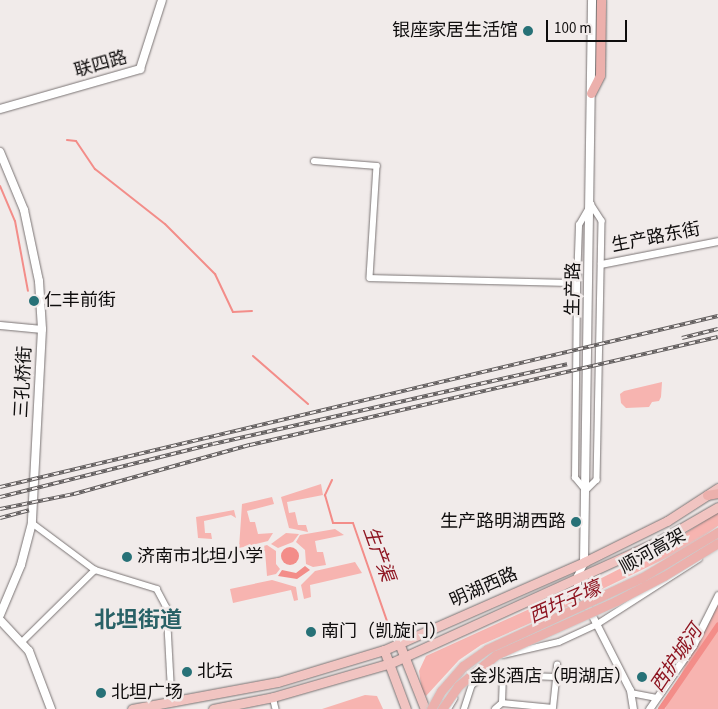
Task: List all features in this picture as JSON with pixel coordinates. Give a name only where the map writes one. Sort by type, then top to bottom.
[{"type":"highway","points":[[591,93],[600,75],[601,0]]},
{"type":"highway","points":[[707,495],[718,493]]},
{"type":"highway","name":"顺河高架","points":[[431,709],[441,691],[463,666],[487,649],[642,578],[718,532]]},
{"type":"highway","name":"顺河高架","points":[[442,709],[458,686],[496,655],[656,580],[718,542]]},
{"type":"main road","name":"联四路","points":[[0,109],[140,69],[162,0]]},
{"type":"main road","name":"生产路","points":[[584,562],[591,204],[592,0]]},
{"type":"main road","name":"三孔桥街","points":[[0,152],[24,210],[38,281],[42,329],[32,523],[20,565],[0,615]]},
{"type":"main road","name":"明湖西路","points":[[132,709],[278,682],[384,650],[584,562],[667,521],[718,488]]},
{"type":"main road","name":"明湖西路","points":[[213,709],[273,697],[392,663],[577,576],[661,540],[718,507]]},
{"type":"main road","points":[[0,620],[23,641],[35,662],[51,709]]},
{"type":"main road","points":[[399,643],[425,709]]},
{"type":"main road","points":[[384,650],[392,663],[406,709]]},
{"type":"street","points":[[314,161],[377,166],[370,278],[577,283]]},
{"type":"street","points":[[591,204],[602,221],[601,264],[597,480],[586,491],[575,478],[577,283],[579,225],[591,204]]},
{"type":"street","name":"生产路东街","points":[[601,264],[718,241]]},
{"type":"street","points":[[0,325],[42,329]]},
{"type":"street","points":[[32,523],[95,570],[157,589],[167,608],[172,701]]},
{"type":"street","points":[[448,709],[462,686],[502,656],[559,642],[596,625],[718,548]]},
{"type":"street","name":"生产路","points":[[577,576],[584,562]]},
{"type":"street","points":[[23,641],[95,570]]},
{"type":"street","points":[[577,576],[580,595],[631,693],[633,709]]},
{"type":"street","points":[[649,709],[693,645],[718,595]]},
{"type":"street","points":[[502,703],[553,708],[557,665]]},
{"type":"street","points":[[464,709],[472,685],[480,679],[504,675],[556,677]]},
{"type":"street","points":[[496,709],[502,703],[504,675]]},
{"type":"street","points":[[631,693],[657,698]]},
{"type":"street","points":[[273,697],[276,709]]},
{"type":"shaded area","points":[[662,382],[659,401],[652,402],[649,407],[626,408],[621,403],[620,394],[624,391]]},
{"type":"shaded area","points":[[321,484],[323,495],[287,502],[289,513],[295,512],[298,525],[306,525],[308,532],[289,528],[281,497]]},
{"type":"shaded area","points":[[272,497],[274,504],[247,511],[250,522],[255,522],[258,534],[273,533],[268,541],[239,548],[242,504]]},
{"type":"shaded area","points":[[234,510],[236,518],[231,515],[204,521],[205,533],[211,533],[212,539],[198,538],[196,517]]},
{"type":"shaded area","points":[[718,512],[718,526],[687,548],[592,594],[588,585],[672,542]]},
{"type":"shaded area","points":[[335,529],[344,535],[315,541],[317,552],[323,552],[326,565],[313,567],[306,564],[305,550],[296,542],[300,535]]},
{"type":"shaded area","points":[[286,533],[299,534],[293,542],[278,548],[271,544]]},
{"type":"shaded area","points":[[267,545],[276,551],[276,564],[280,569],[276,574],[267,576],[265,551],[236,557],[239,553]]},
{"type":"shaded area","points":[[290,547],[296,550],[299,556],[296,562],[290,565],[284,562],[281,556],[284,550]]},
{"type":"shaded area","points":[[355,562],[362,573],[310,585],[311,597],[304,599],[301,585],[315,571]]},
{"type":"shaded area","points":[[305,566],[310,570],[297,579],[278,576],[282,570],[296,573]]},
{"type":"shaded area","points":[[272,580],[296,587],[298,600],[294,601],[291,590],[233,603],[230,589]]},
{"type":"shaded area","points":[[567,592],[574,604],[481,645],[459,660],[426,696],[422,692],[419,671],[426,656]]},
{"type":"shaded area","points":[[718,596],[718,709],[665,709],[709,614]]},
{"type":"shaded area","points":[[365,695],[377,696],[383,709],[322,709]]},
{"type":"waterway","points":[[67,140],[76,141],[95,169],[165,224],[215,274],[233,312],[252,311]]},
{"type":"waterway","points":[[0,186],[15,221],[28,291]]},
{"type":"waterway","name":"生产渠","points":[[253,356],[308,404]]},
{"type":"waterway","name":"生产渠","points":[[332,480],[325,495],[333,523],[353,523],[389,627]]},
{"type":"waterway","name":"西圩子壕","points":[[652,577],[675,563]]},
{"type":"waterway","name":"西圩子壕","points":[[591,606],[632,587]]},
{"type":"waterway","name":"西圩子壕","points":[[570,615],[587,608]]},
{"type":"waterway","name":"西护城河","points":[[661,709],[718,626]]},
{"type":"waterway","name":"西圩子壕","points":[[457,681],[465,671],[493,650]]},
{"type":"waterway","name":"西圩子壕","points":[[436,709],[442,701]]},
{"type":"railway","points":[[0,487],[718,316]]},
{"type":"railway","points":[[682,338],[718,329]]},
{"type":"railway","points":[[0,509],[74,494],[250,445],[718,337]]},
{"type":"railway","points":[[0,497],[213,444],[567,364]]},
{"type":"railway","points":[[0,518],[29,510]]},
{"type":"place","name":"银座家居生活馆","points":[[528,31]]},
{"type":"place","name":"仁丰前街","points":[[34,301]]},
{"type":"place","name":"生产路明湖西路","points":[[576,522]]},
{"type":"place","name":"济南市北坦小学","points":[[127,557]]},
{"type":"place","name":"南门（凯旋门）","points":[[311,632]]},
{"type":"place","name":"北坛","points":[[187,672]]},
{"type":"place","name":"金兆酒店（明湖店）","points":[[642,677]]},
{"type":"place","name":"北坦广场","points":[[101,693]]},
{"type":"district","name":"北坦街道","points":[[138,621]]}]
